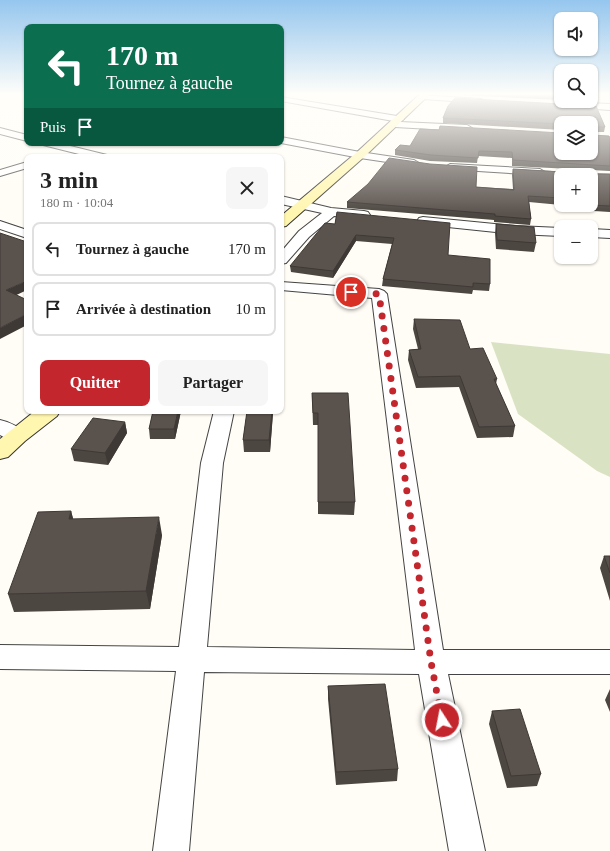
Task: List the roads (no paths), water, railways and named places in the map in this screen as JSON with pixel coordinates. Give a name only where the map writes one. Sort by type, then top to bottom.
[{"type":"main road","points":[[284,220],[384,134]]},
{"type":"main road","points":[[0,452],[9,431],[43,414]]},
{"type":"street","points":[[8,134],[24,137]]},
{"type":"street","points":[[284,141],[360,156],[422,164]]},
{"type":"street","points":[[58,146],[90,154]]},
{"type":"street","points":[[62,154],[85,146]]},
{"type":"street","points":[[0,174],[24,166]]},
{"type":"street","points":[[438,166],[547,172]]},
{"type":"street","points":[[284,201],[331,212],[376,216]]},
{"type":"street","points":[[284,257],[304,234],[331,212]]},
{"type":"street","points":[[408,219],[516,230],[554,232]]},
{"type":"street","points":[[0,224],[24,233]]},
{"type":"street","points":[[598,233],[610,234]]},
{"type":"street","points":[[284,286],[379,294],[431,662],[467,851]]},
{"type":"street","points":[[171,851],[212,463],[223,414]]},
{"type":"street","points":[[0,657],[192,658],[431,662],[610,662]]}]
